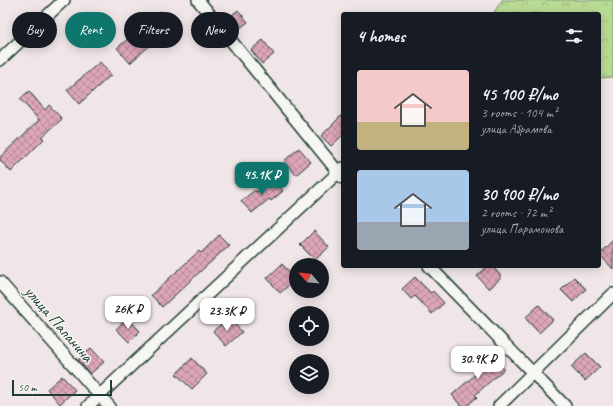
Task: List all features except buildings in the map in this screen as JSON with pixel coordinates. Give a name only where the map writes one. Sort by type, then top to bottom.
[{"type":"street","points":[[0,60],[64,0]]},
{"type":"street","points":[[88,406],[341,173],[198,0]]},
{"type":"street","points":[[431,268],[565,406]]},
{"type":"street","name":"улица Папанина","points":[[0,282],[109,406]]},
{"type":"street","points":[[500,406],[613,294]]},
{"type":"green space","points":[[502,0],[613,0],[613,77],[601,78],[601,12],[494,12]]}]
